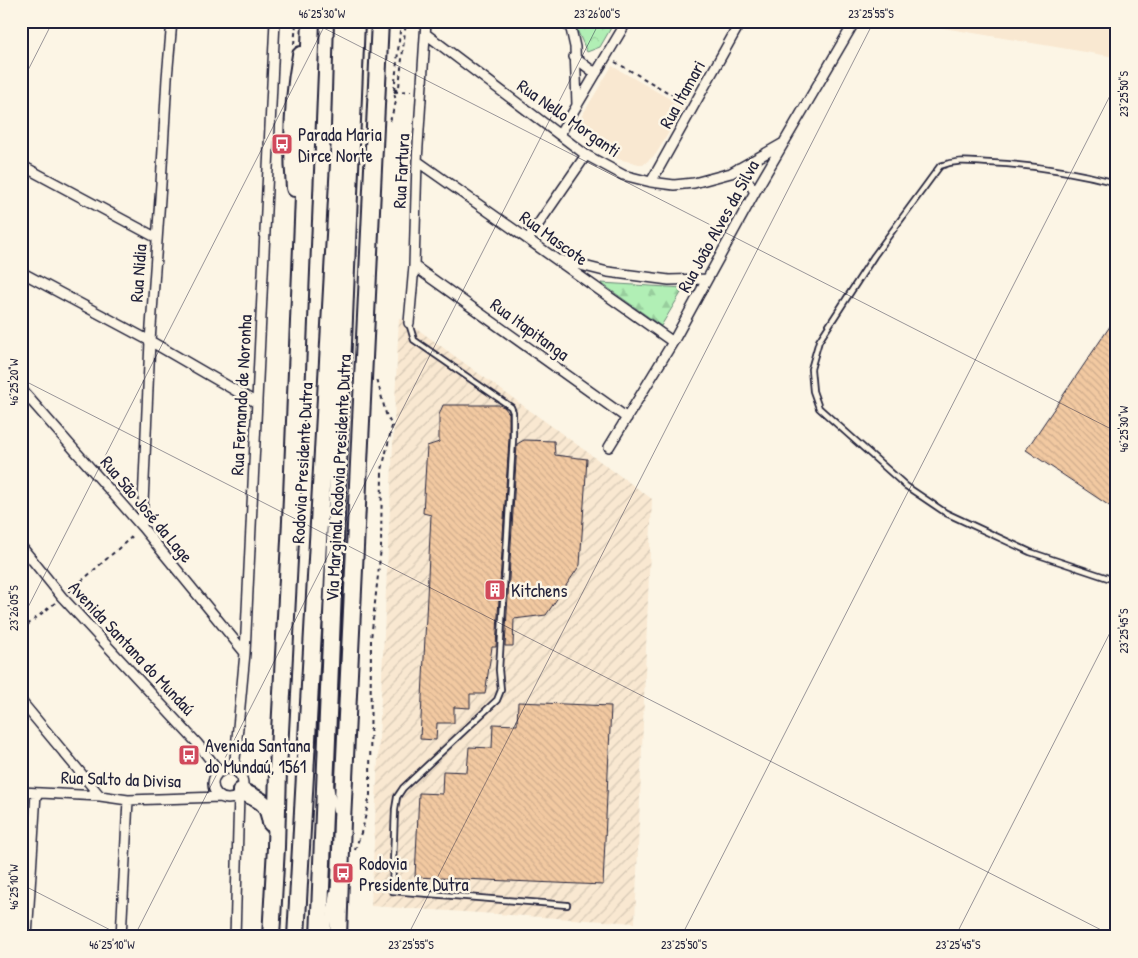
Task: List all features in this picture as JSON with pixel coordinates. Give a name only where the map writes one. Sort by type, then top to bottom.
[{"type":"highway","name":"Rodovia Presidente Dutra","points":[[270,932],[276,848],[301,270],[293,137],[296,85],[309,21]]},
{"type":"highway","name":"Rodovia Presidente Dutra","points":[[296,937],[338,173],[343,21]]},
{"type":"highway","name":"Rodovia Presidente Dutra","points":[[319,937],[356,21]]},
{"type":"highway","name":"Via Marginal Rodovia Presidente Dutra","points":[[338,937],[380,21]]},
{"type":"highway","points":[[378,53],[387,21]]},
{"type":"highway","points":[[240,793],[266,804],[269,810],[276,848]]},
{"type":"street","name":"Rua Nidia","points":[[142,527],[150,341],[172,21]]},
{"type":"street","name":"Rua Fernando de Noronha","points":[[234,770],[245,653],[275,21]]},
{"type":"street","name":"Rua Fartura","points":[[409,323],[414,266],[417,161],[426,21]]},
{"type":"street","points":[[564,21],[571,29],[574,47],[577,106]]},
{"type":"street","points":[[560,134],[627,21]]},
{"type":"street","name":"Rua Itamari","points":[[651,182],[741,21]]},
{"type":"street","name":"Rua João Alves da Silva","points":[[609,447],[673,342],[755,192],[855,21]]},
{"type":"street","name":"Rua Nello Morganti","points":[[426,34],[586,155],[623,175],[674,185],[694,184],[714,179],[739,168],[783,144]]},
{"type":"street","points":[[574,58],[597,72]]},
{"type":"street","points":[[528,239],[586,155]]},
{"type":"street","name":"Rua Mascote","points":[[417,161],[673,342]]},
{"type":"street","points":[[21,165],[157,238]]},
{"type":"street","points":[[739,168],[755,192]]},
{"type":"street","points":[[555,259],[608,272],[669,280],[707,279]]},
{"type":"street","name":"Rua Itapitanga","points":[[414,266],[627,418]]},
{"type":"street","points":[[21,272],[150,341],[257,403]]},
{"type":"street","name":"Rua São José da Lage","points":[[21,389],[142,527],[245,653]]},
{"type":"street","name":"Avenida Santana do Mundaú","points":[[21,546],[62,597],[197,743],[220,772]]},
{"type":"street","points":[[21,701],[100,796]]},
{"type":"street","points":[[235,937],[242,779],[234,770],[227,769],[220,772],[214,782],[215,790],[220,797],[232,798],[240,793]]},
{"type":"street","name":"Rua Salto da Divisa","points":[[21,792],[100,796],[128,800],[220,797]]},
{"type":"street","points":[[27,937],[36,793]]},
{"type":"street","points":[[121,937],[128,800]]},
{"type":"lane","points":[[1117,183],[1024,164],[953,161],[940,166],[874,256],[819,341],[812,370],[813,391],[819,408],[906,486],[946,513],[1030,552],[1117,581]]},
{"type":"lane","points":[[409,323],[414,340],[511,407],[514,412],[499,670],[501,690],[498,700],[403,788],[396,797],[392,891],[568,905]]},
{"type":"lane","points":[[327,763],[334,797],[335,815]]},
{"type":"lane","points":[[335,864],[336,824]]},
{"type":"lane","points":[[327,937],[332,891]]},
{"type":"path","points":[[388,127],[396,102],[394,92],[401,21]]},
{"type":"path","points":[[394,92],[399,87],[406,21]]},
{"type":"path","points":[[606,57],[693,106]]},
{"type":"path","points":[[394,92],[422,90]]},
{"type":"path","points":[[355,850],[363,827],[370,796],[371,639],[381,548],[382,470],[392,426],[386,414],[377,380]]},
{"type":"path","points":[[21,630],[142,527]]},
{"type":"shaded area","points":[[915,21],[1117,21],[1115,57],[914,23]]},
{"type":"shaded area","points":[[612,66],[684,107],[656,154],[643,165],[618,159],[609,154],[575,127]]},
{"type":"shaded area","points":[[399,318],[409,323],[652,499],[635,923],[371,906]]},
{"type":"green space","points":[[573,21],[615,21],[600,47],[587,52]]},
{"type":"green space","points":[[601,283],[684,288],[661,326]]},
{"type":"building","points":[[1117,316],[1117,511],[1026,450]]},
{"type":"building","name":"Kitchens","points":[[443,405],[499,405],[504,407],[509,413],[509,439],[496,647],[492,647],[485,694],[470,694],[470,708],[454,707],[454,723],[437,723],[436,740],[420,739],[431,515],[423,513],[427,446],[439,442],[439,415]]},
{"type":"building","points":[[524,440],[554,441],[555,455],[587,459],[580,565],[546,615],[514,619],[513,646],[505,646],[517,444]]},
{"type":"building","points":[[518,702],[611,706],[603,885],[415,877],[419,793],[442,794],[443,771],[467,772],[469,747],[492,748],[493,724],[517,725]]},
{"type":"place","name":"Parada Maria Dirce Norte","points":[[282,144]]},
{"type":"place","name":"Kitchens","points":[[495,590]]},
{"type":"place","name":"Avenida Santana do Mundaú, 1561","points":[[189,755]]},
{"type":"place","name":"Rodovia Presidente Dutra","points":[[343,873]]}]
